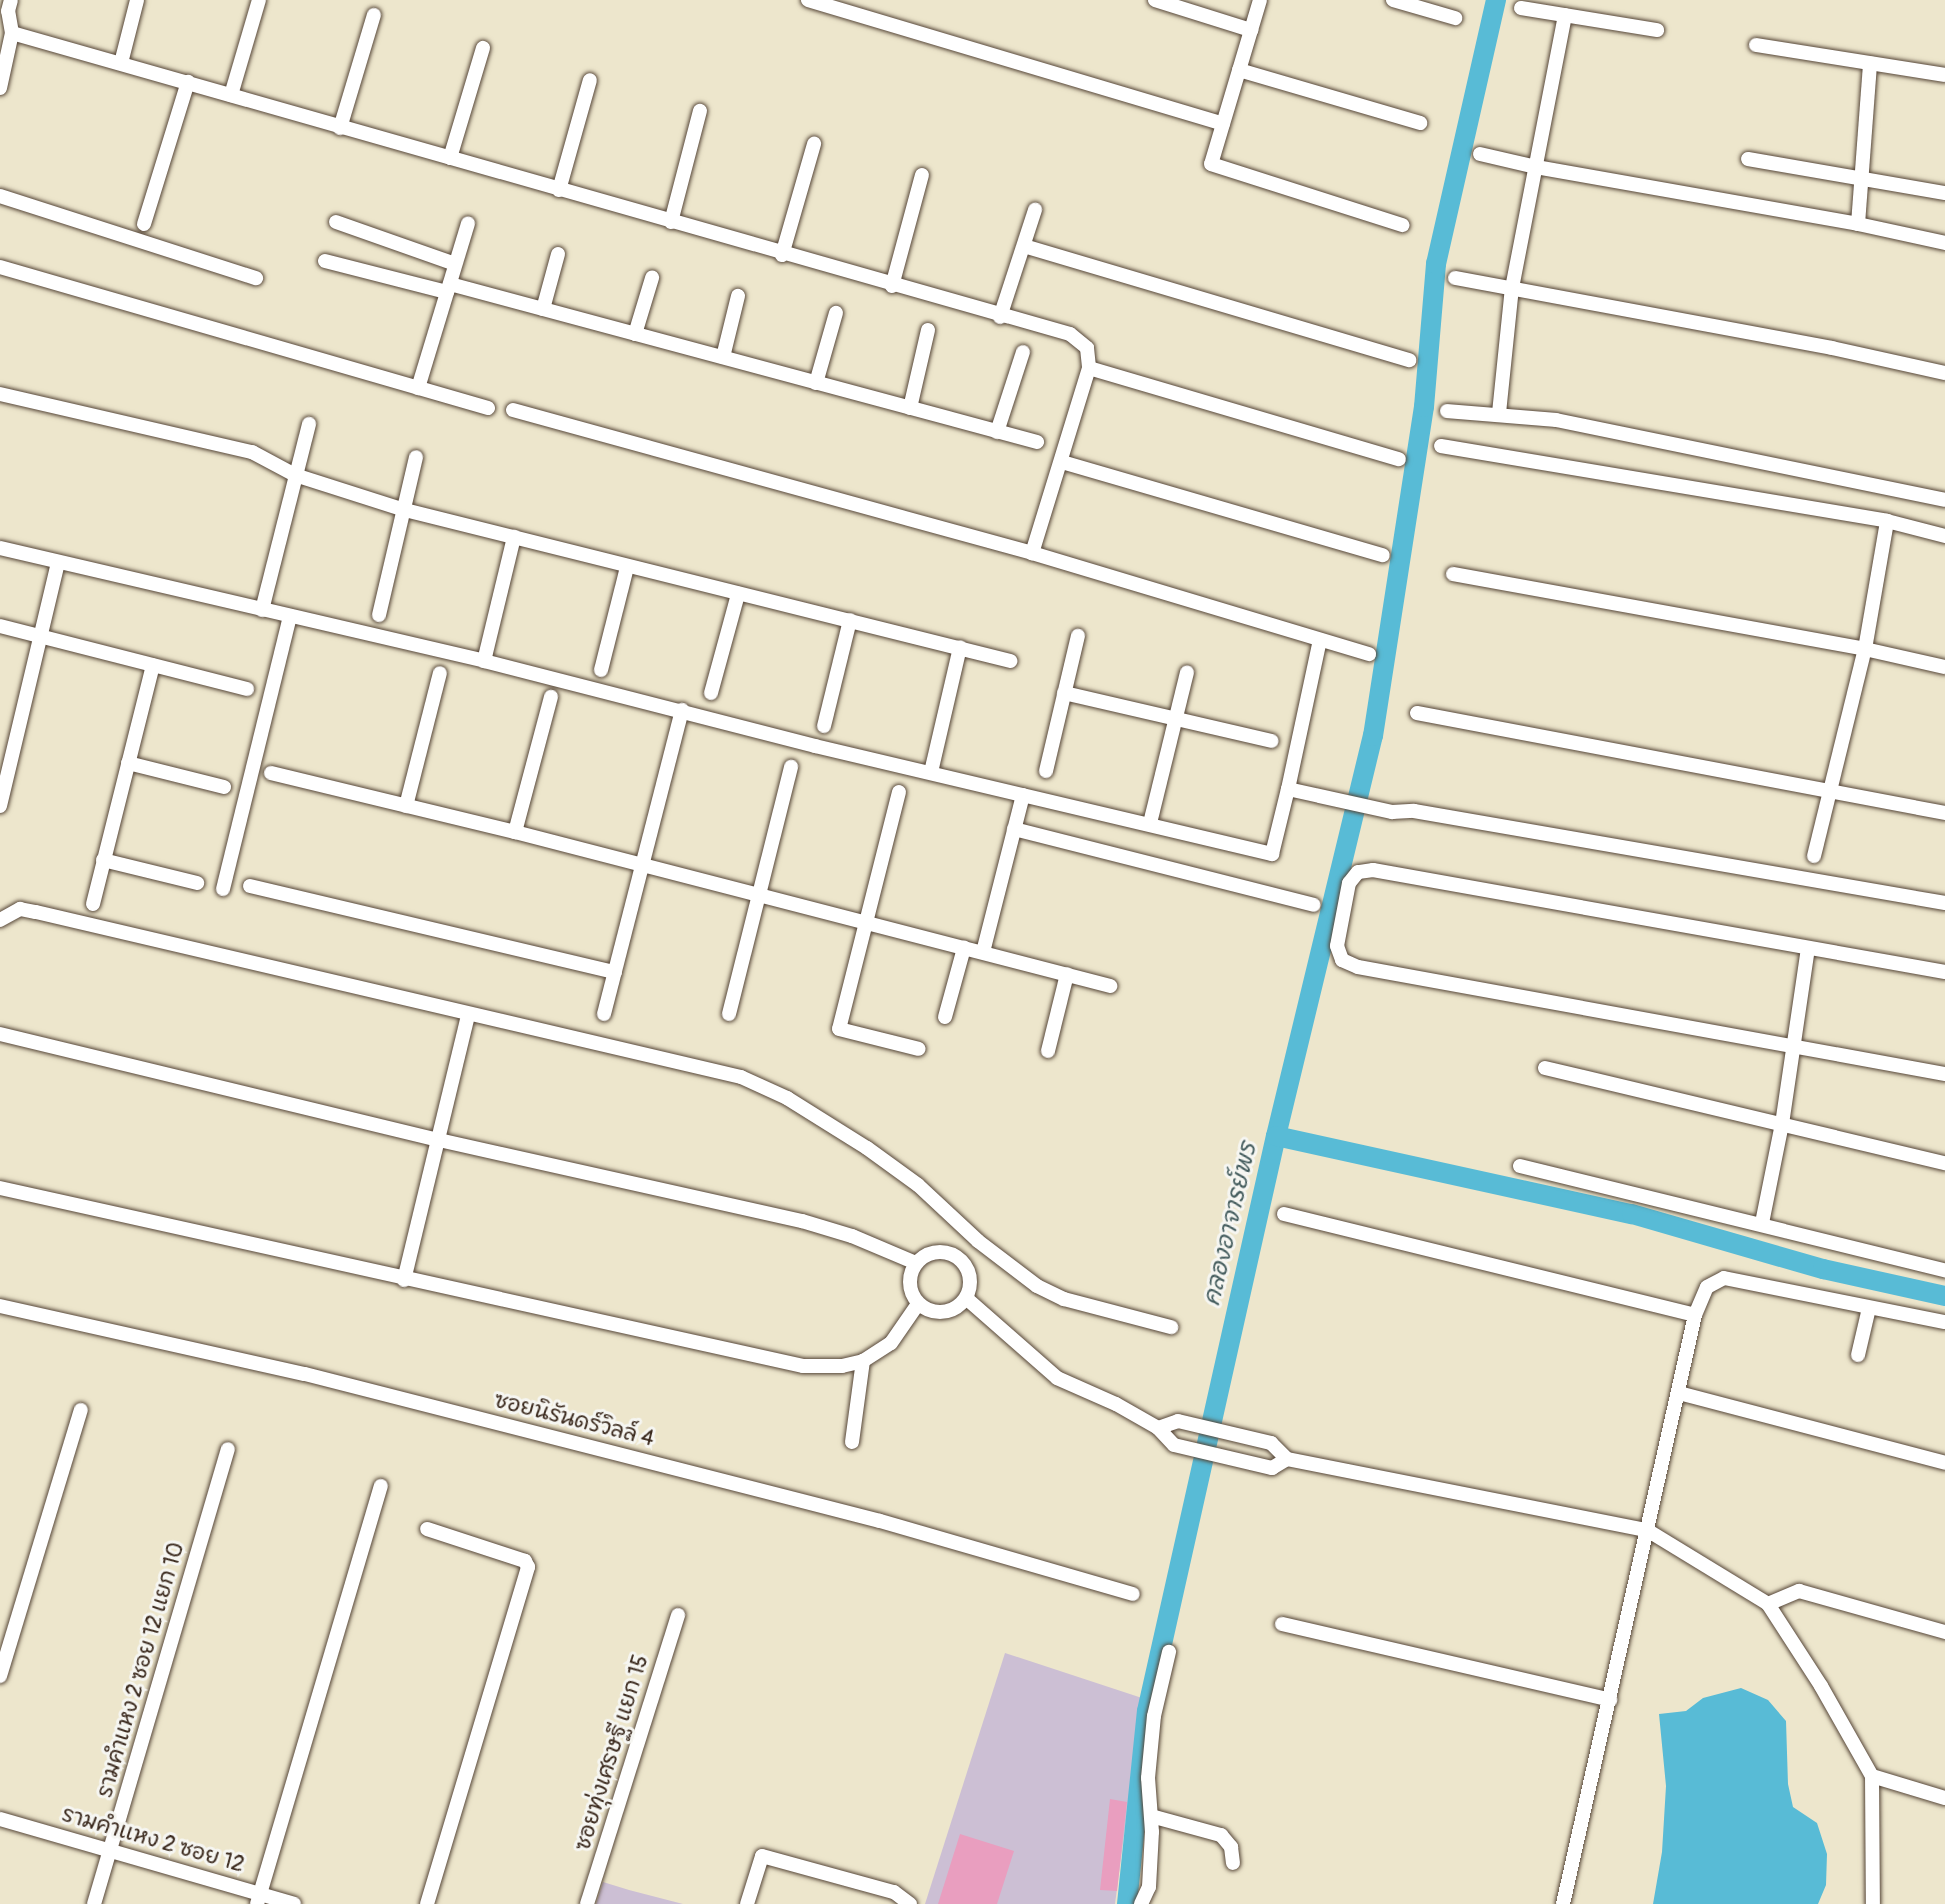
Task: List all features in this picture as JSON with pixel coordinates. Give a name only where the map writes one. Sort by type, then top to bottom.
[{"type":"street","points":[[0,87],[12,33],[8,11],[11,0]]},
{"type":"street","points":[[121,63],[137,0]]},
{"type":"street","points":[[231,95],[259,0]]},
{"type":"street","points":[[808,0],[1223,124]]},
{"type":"street","points":[[1155,0],[1251,30]]},
{"type":"street","points":[[1260,0],[1211,164],[1402,225]]},
{"type":"street","points":[[1393,0],[1455,18]]},
{"type":"street","points":[[1521,8],[1657,30]]},
{"type":"street","points":[[340,128],[374,15]]},
{"type":"street","points":[[1499,413],[1512,288],[1565,15]]},
{"type":"street","points":[[12,33],[1080,340],[1087,348],[1089,368],[1032,553]]},
{"type":"street","points":[[1756,45],[1945,75]]},
{"type":"street","points":[[450,158],[483,48]]},
{"type":"street","points":[[1858,224],[1870,63]]},
{"type":"street","points":[[1239,70],[1420,123]]},
{"type":"street","points":[[559,190],[590,80]]},
{"type":"street","points":[[144,224],[188,82]]},
{"type":"street","points":[[671,222],[700,111]]},
{"type":"street","points":[[782,255],[814,144]]},
{"type":"street","points":[[1480,154],[1945,243]]},
{"type":"street","points":[[1748,159],[1945,193]]},
{"type":"street","points":[[892,286],[922,175]]},
{"type":"street","points":[[0,196],[256,278]]},
{"type":"street","points":[[1000,317],[1035,210]]},
{"type":"street","points":[[336,222],[455,264]]},
{"type":"street","points":[[418,388],[468,223]]},
{"type":"street","points":[[1024,246],[1410,360]]},
{"type":"street","points":[[543,309],[558,254]]},
{"type":"street","points":[[325,261],[543,309],[1037,442]]},
{"type":"street","points":[[0,267],[488,408]]},
{"type":"street","points":[[635,334],[652,278]]},
{"type":"street","points":[[1455,278],[1832,348],[1945,373]]},
{"type":"street","points":[[723,357],[738,296]]},
{"type":"street","points":[[816,383],[836,313]]},
{"type":"street","points":[[910,408],[928,330]]},
{"type":"street","points":[[997,432],[1023,352]]},
{"type":"street","points":[[1089,368],[1399,459]]},
{"type":"street","points":[[0,394],[252,452],[295,475],[405,510],[1010,661]]},
{"type":"street","points":[[513,410],[1032,553],[1369,654]]},
{"type":"street","points":[[1447,411],[1556,420],[1945,500]]},
{"type":"street","points":[[262,610],[309,424]]},
{"type":"street","points":[[1441,446],[1887,521],[1945,536]]},
{"type":"street","points":[[379,615],[416,457]]},
{"type":"street","points":[[1062,462],[1383,555]]},
{"type":"street","points":[[1814,856],[1865,649],[1887,521]]},
{"type":"street","points":[[484,661],[514,537]]},
{"type":"street","points":[[0,548],[484,661],[1272,854],[1320,640]]},
{"type":"street","points":[[0,806],[58,563]]},
{"type":"street","points":[[601,670],[627,567]]},
{"type":"street","points":[[1453,574],[1865,649],[1945,667]]},
{"type":"street","points":[[711,693],[738,594]]},
{"type":"street","points":[[223,889],[290,616]]},
{"type":"street","points":[[824,726],[850,620]]},
{"type":"street","points":[[0,626],[247,689]]},
{"type":"street","points":[[1046,771],[1078,636]]},
{"type":"street","points":[[931,772],[960,647]]},
{"type":"street","points":[[93,904],[153,665]]},
{"type":"street","points":[[1150,823],[1187,672]]},
{"type":"street","points":[[406,806],[440,673]]},
{"type":"street","points":[[1064,693],[1272,741]]},
{"type":"street","points":[[515,832],[551,697]]},
{"type":"street","points":[[604,1014],[682,710]]},
{"type":"street","points":[[1417,713],[1831,788],[1945,813]]},
{"type":"street","points":[[128,763],[224,787]]},
{"type":"street","points":[[729,1014],[791,767]]},
{"type":"street","points":[[271,773],[515,832],[1110,986]]},
{"type":"street","points":[[1288,789],[1392,812],[1414,811],[1945,903]]},
{"type":"street","points":[[899,792],[839,1029],[919,1049]]},
{"type":"street","points":[[983,952],[1023,795]]},
{"type":"street","points":[[1014,829],[1314,905]]},
{"type":"street","points":[[103,860],[197,883]]},
{"type":"street","points":[[1945,972],[1365,870],[1349,883],[1337,946],[1342,960],[1358,967],[1945,1074]]},
{"type":"street","points":[[250,886],[615,972]]},
{"type":"street","points":[[0,920],[20,909],[36,912],[741,1077],[787,1098],[867,1148],[918,1185],[978,1241],[1025,1278],[1052,1294],[1171,1327]]},
{"type":"street","points":[[945,1017],[964,948]]},
{"type":"street","points":[[1762,1223],[1782,1124],[1808,948]]},
{"type":"street","points":[[1048,1051],[1067,974]]},
{"type":"street","points":[[404,1280],[468,1015]]},
{"type":"street","points":[[0,1034],[439,1140],[802,1221],[852,1236],[916,1263],[940,1252],[957,1257],[969,1271],[970,1289],[966,1298],[944,1313],[926,1310],[918,1304],[910,1289],[916,1263]]},
{"type":"street","points":[[1545,1068],[1945,1163]]},
{"type":"street","points":[[1520,1166],[1945,1270]]},
{"type":"street","points":[[0,1188],[782,1363],[821,1367],[863,1361],[891,1343],[918,1304]]},
{"type":"street","points":[[1284,1214],[1695,1315]]},
{"type":"street","points":[[957,1257],[978,1241]]},
{"type":"street","points":[[1563,1904],[1695,1315],[1707,1287],[1724,1278],[1945,1322]]},
{"type":"street","points":[[966,1298],[1057,1378],[1116,1404],[1158,1428],[1174,1445],[1272,1468],[1287,1459]]},
{"type":"street","name":"ซอยนิรันดร์วิลล์ 4","points":[[0,1306],[426,1405],[880,1521],[1133,1594]]},
{"type":"street","points":[[1858,1355],[1869,1308]]},
{"type":"street","points":[[852,1442],[863,1361]]},
{"type":"street","points":[[1679,1393],[1945,1463]]},
{"type":"street","points":[[0,1676],[81,1410]]},
{"type":"street","points":[[1158,1428],[1178,1421],[1271,1443],[1287,1459],[1647,1530],[1768,1604],[1821,1686],[1872,1776],[1873,1904]]},
{"type":"street","name":"รามคำแหง 2 ซอย 12 แยก 10","points":[[94,1904],[228,1449]]},
{"type":"street","points":[[258,1899],[381,1486]]},
{"type":"street","points":[[427,1529],[525,1561],[528,1567],[427,1904]]},
{"type":"street","points":[[1768,1604],[1799,1591],[1945,1632]]},
{"type":"street","name":"ซอยทุ่งเศรษฐี แยก 15","points":[[587,1904],[678,1615]]},
{"type":"street","points":[[1282,1624],[1610,1700]]},
{"type":"street","points":[[1141,1904],[1149,1887],[1151,1816],[1148,1778],[1154,1716],[1169,1652]]},
{"type":"street","points":[[1872,1776],[1945,1798]]},
{"type":"street","points":[[1151,1816],[1221,1835],[1231,1847],[1233,1863]]},
{"type":"street","name":"รามคำแหง 2 ซอย 12","points":[[0,1819],[258,1899],[294,1904]]},
{"type":"street","points":[[747,1904],[762,1856],[894,1892],[910,1904]]},
{"type":"shaded area","points":[[1005,1653],[1142,1698],[1115,1904],[925,1904]]},
{"type":"shaded area","points":[[603,1882],[629,1890],[683,1904],[596,1904]]},
{"type":"water","points":[[1741,1688],[1768,1700],[1786,1721],[1788,1784],[1793,1807],[1817,1823],[1827,1854],[1826,1885],[1818,1904],[1653,1904],[1662,1852],[1666,1786],[1659,1714],[1686,1711],[1703,1698]]},
{"type":"building","points":[[1110,1799],[1127,1802],[1117,1891],[1100,1890]]},
{"type":"building","points":[[960,1834],[1014,1851],[997,1904],[938,1904]]},
{"type":"waterway","points":[[1276,1136],[1373,736],[1424,407],[1436,264],[1496,0]]},
{"type":"waterway","name":"คลองอาจารย์พร","points":[[1127,1904],[1147,1711],[1276,1136],[1632,1214],[1823,1269],[1945,1296]]}]
